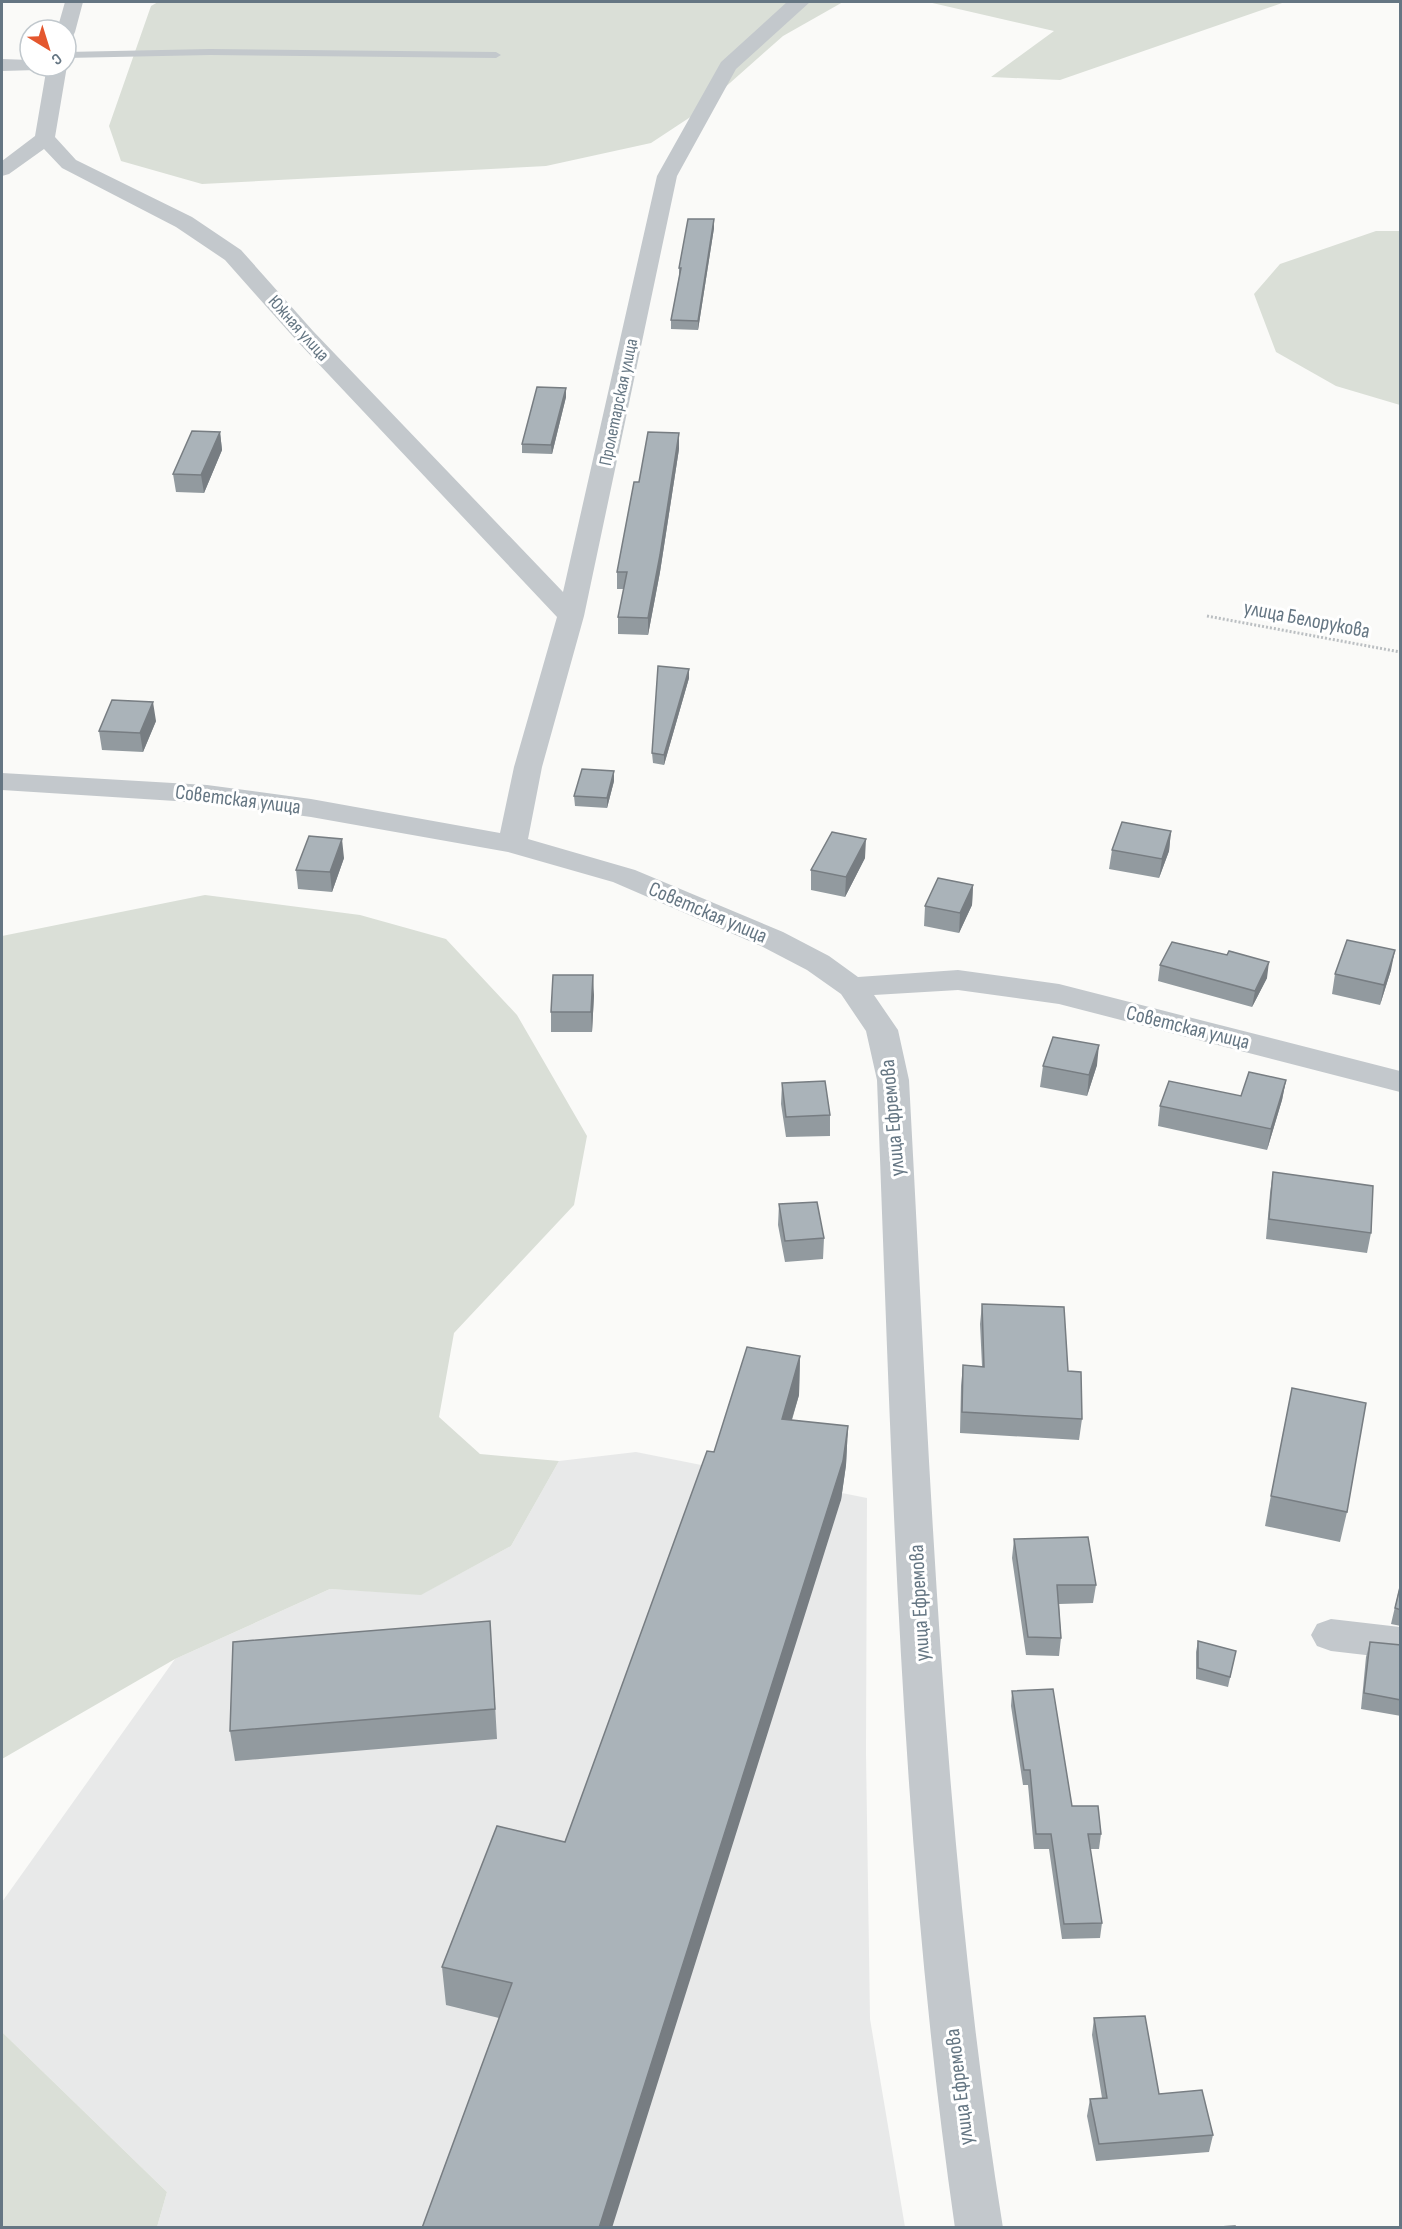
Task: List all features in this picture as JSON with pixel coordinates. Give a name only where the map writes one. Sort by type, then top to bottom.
[{"type":"street","points":[[70,18],[74,2]]},
{"type":"street","name":"Пролетарская улица","points":[[512,844],[528,768],[571,616],[667,176],[728,66],[795,4],[801,2]]},
{"type":"street","points":[[2,65],[18,66]]},
{"type":"street","points":[[2,170],[45,138],[52,78]]},
{"type":"street","name":"Южная улица","points":[[45,138],[69,164],[184,222],[233,255],[305,336],[571,616]]},
{"type":"street","name":"Советская улица","points":[[2,782],[207,794],[311,808],[512,844],[624,876],[772,939],[818,963],[852,987],[958,980],[1059,994],[1401,1081]]},
{"type":"street","name":"улица Ефремова","points":[[852,987],[882,1030],[893,1080],[926,1736],[947,1980],[965,2143],[979,2228]]},
{"type":"street","points":[[1331,1635],[1401,1643]]},
{"type":"lane","points":[[78,61],[210,52],[496,55]]},
{"type":"path","name":"улица Белорукова","points":[[1207,616],[1401,652]]},
{"type":"shaded area","points":[[158,2],[843,2],[783,36],[695,114],[651,143],[546,166],[202,184],[121,161],[109,126],[151,6]]},
{"type":"shaded area","points":[[928,2],[1285,2],[1060,80],[991,77],[1054,31]]},
{"type":"shaded area","points":[[1376,231],[1400,231],[1400,405],[1336,386],[1276,352],[1254,294],[1280,264]]},
{"type":"shaded area","points":[[205,895],[360,915],[446,939],[517,1015],[587,1136],[574,1205],[454,1333],[439,1417],[480,1454],[559,1461],[511,1546],[421,1595],[330,1589],[175,1659],[2,1759],[2,936]]},
{"type":"shaded area","points":[[636,1452],[867,1498],[866,1753],[870,2019],[905,2227],[157,2227],[167,2192],[2,2032],[2,1902],[175,1659],[330,1589],[422,1594],[511,1546],[559,1461]]},
{"type":"shaded area","points":[[2,2032],[167,2192],[157,2227],[2,2227]]},
{"type":"building","points":[[688,219],[714,219],[698,321],[671,320]]},
{"type":"building","points":[[537,387],[566,388],[551,445],[522,444]]},
{"type":"building","points":[[192,431],[220,432],[201,475],[173,474]]},
{"type":"building","points":[[648,432],[679,433],[660,555],[648,618],[618,617],[627,572],[617,572],[634,482],[639,482]]},
{"type":"building","points":[[658,666],[689,669],[664,755],[652,753]]},
{"type":"building","points":[[112,700],[153,702],[140,733],[99,731]]},
{"type":"building","points":[[582,769],[614,771],[607,798],[574,796]]},
{"type":"building","points":[[1122,822],[1171,831],[1162,859],[1112,850]]},
{"type":"building","points":[[832,832],[866,839],[846,877],[811,870]]},
{"type":"building","points":[[309,836],[342,839],[330,872],[296,870]]},
{"type":"building","points":[[938,878],[973,885],[960,913],[925,906]]},
{"type":"building","points":[[1347,940],[1395,950],[1384,985],[1335,974]]},
{"type":"building","points":[[1172,942],[1227,955],[1229,951],[1269,962],[1255,991],[1160,965]]},
{"type":"building","points":[[553,975],[593,975],[591,1012],[551,1012]]},
{"type":"building","points":[[1053,1037],[1099,1045],[1089,1075],[1043,1066]]},
{"type":"building","points":[[1249,1072],[1286,1080],[1271,1129],[1160,1106],[1169,1081],[1241,1096]]},
{"type":"building","points":[[825,1081],[830,1115],[786,1117],[782,1083]]},
{"type":"building","points":[[1273,1172],[1373,1186],[1371,1233],[1269,1219]]},
{"type":"building","points":[[817,1202],[824,1238],[785,1241],[779,1204]]},
{"type":"building","points":[[982,1304],[1064,1307],[1068,1371],[1081,1372],[1082,1419],[962,1412],[963,1365],[984,1367]]},
{"type":"building","points":[[747,1347],[800,1356],[782,1419],[848,1426],[843,1461],[599,2228],[422,2228],[512,1983],[442,1967],[497,1826],[565,1842],[707,1451],[714,1452]]},
{"type":"building","points":[[1292,1388],[1366,1403],[1347,1512],[1271,1496]]},
{"type":"building","points":[[1088,1537],[1096,1585],[1057,1585],[1061,1638],[1028,1637],[1014,1539]]},
{"type":"building","points":[[1401,1583],[1401,1610],[1395,1608]]},
{"type":"building","points":[[490,1621],[495,1709],[230,1731],[233,1642]]},
{"type":"building","points":[[1198,1641],[1236,1651],[1230,1677],[1198,1668]]},
{"type":"building","points":[[1370,1642],[1401,1645],[1401,1700],[1364,1693]]},
{"type":"building","points":[[1053,1689],[1072,1806],[1098,1806],[1101,1834],[1088,1834],[1102,1923],[1064,1924],[1051,1834],[1036,1834],[1030,1770],[1024,1770],[1012,1691]]},
{"type":"building","points":[[1145,2016],[1159,2094],[1202,2090],[1213,2135],[1099,2144],[1090,2099],[1107,2098],[1094,2018]]},
{"type":"building","points":[[1235,2226],[1235,2228],[1202,2228]]}]
